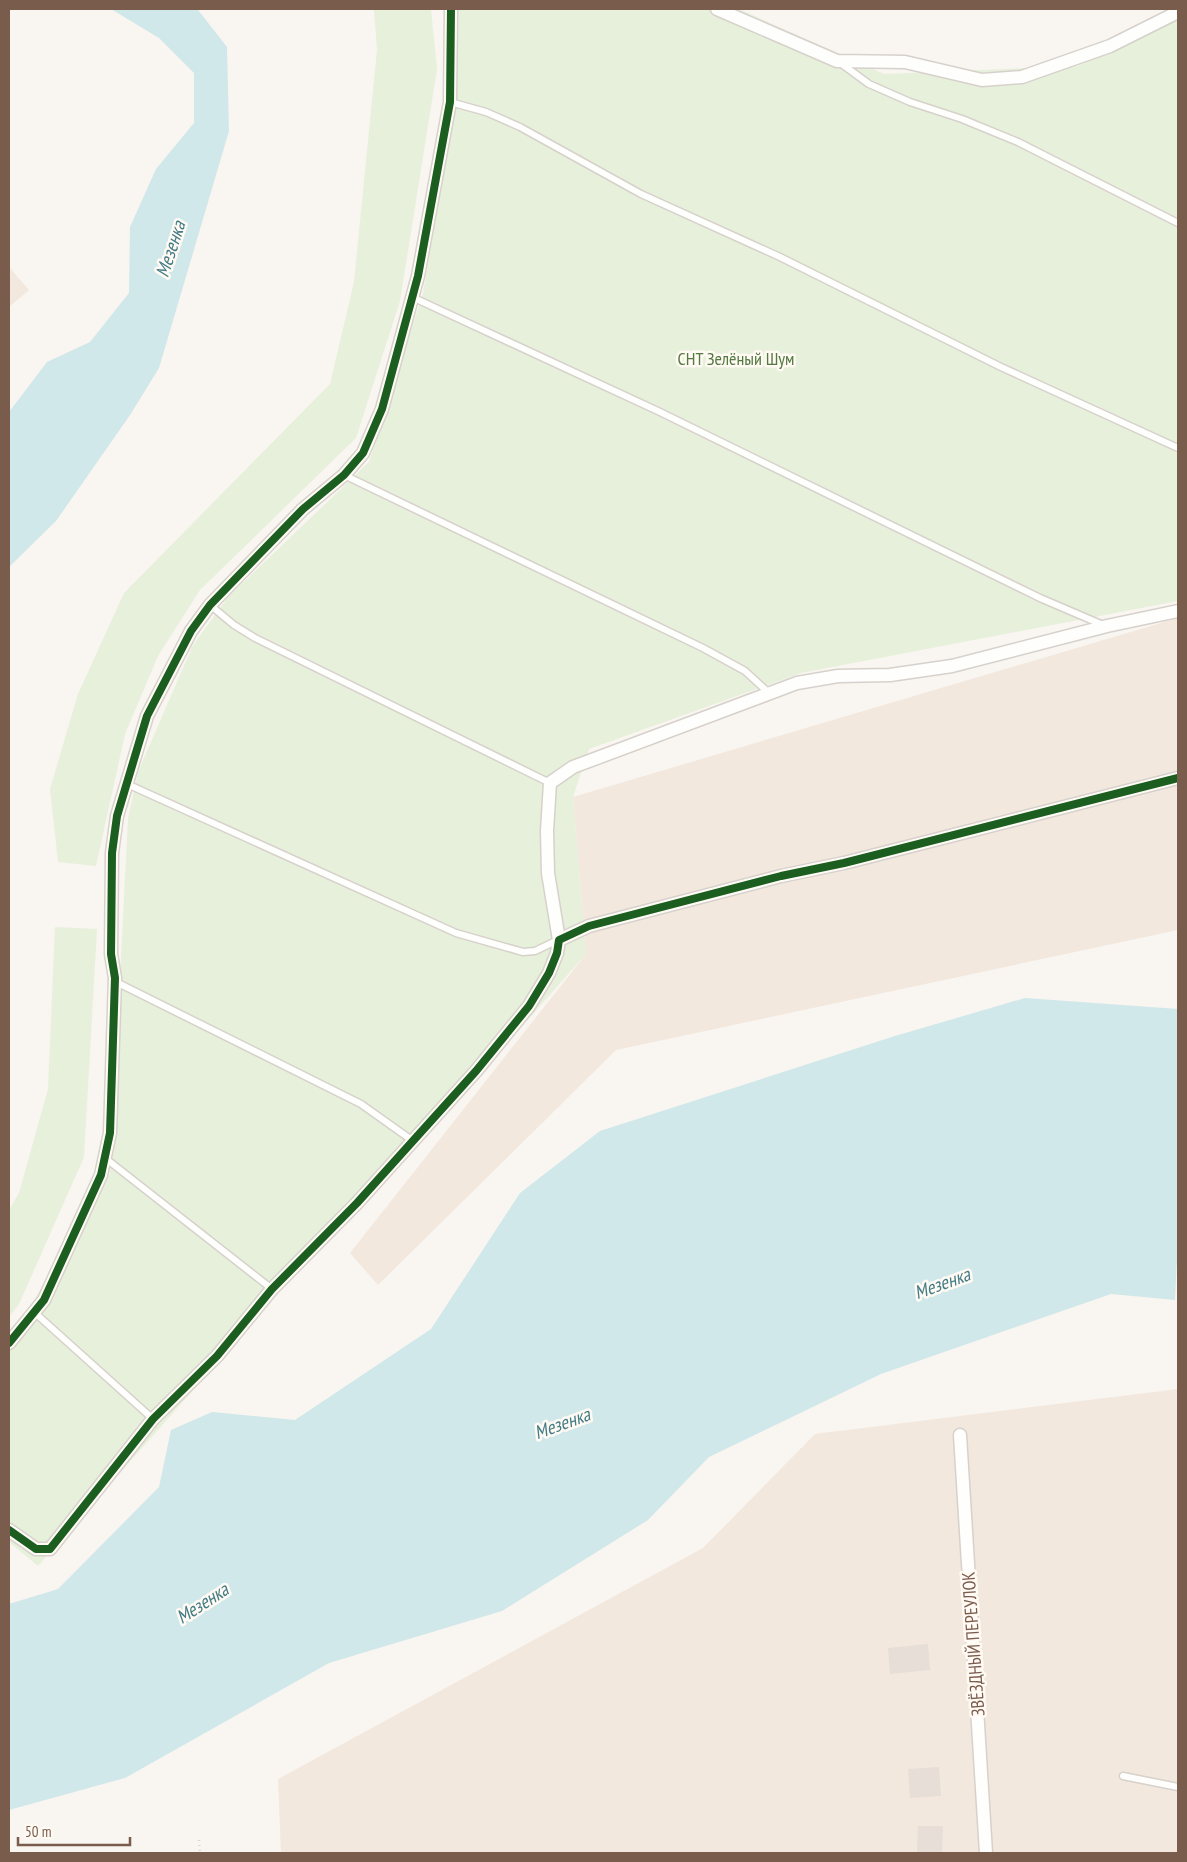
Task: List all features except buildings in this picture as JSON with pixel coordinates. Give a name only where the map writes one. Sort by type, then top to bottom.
[{"type":"street","points":[[9,1343],[44,1300],[101,1175],[105,1158],[110,1133],[115,978],[111,954],[112,853],[117,816],[147,716],[191,631],[210,605],[303,509],[344,474],[363,453],[382,409],[412,297],[450,102],[451,9]]},
{"type":"street","points":[[717,9],[837,61],[905,62],[982,80],[1022,78],[1110,46],[1178,12]]},
{"type":"street","points":[[9,1530],[36,1549],[50,1549],[153,1419],[217,1356],[272,1289],[414,1142],[530,1006],[549,973],[557,953],[558,940],[548,873],[547,831],[550,783],[573,767],[669,733],[797,683],[838,676],[890,675],[952,666],[1107,626],[1178,611]]},
{"type":"street","points":[[558,940],[589,926],[781,876],[844,863],[1178,778]]},
{"type":"street","name":"ЗВЁЗДНЫЙ ПЕРЕУЛОК","points":[[960,1435],[986,1853]]},
{"type":"lane","points":[[837,61],[869,84],[910,102],[962,119],[1018,142],[1178,223]]},
{"type":"lane","points":[[450,102],[486,112],[520,127],[641,194],[780,257],[1001,367],[1178,448]]},
{"type":"lane","points":[[412,297],[652,408],[1040,598],[1107,626]]},
{"type":"lane","points":[[344,474],[703,648],[745,671],[769,693]]},
{"type":"lane","points":[[210,605],[234,625],[255,638],[550,783]]},
{"type":"lane","points":[[127,784],[456,933],[523,952],[535,951],[558,940]]},
{"type":"lane","points":[[115,978],[120,984],[361,1104],[414,1142]]},
{"type":"lane","points":[[105,1158],[272,1289]]},
{"type":"lane","points":[[34,1312],[153,1419]]},
{"type":"lane","points":[[1123,1776],[1178,1787]]},
{"type":"path","points":[[199,1840],[200,1853]]},
{"type":"shaded area","points":[[9,267],[29,290],[9,307]]},
{"type":"shaded area","points":[[1178,618],[1178,930],[616,1050],[378,1285],[350,1253],[586,954],[573,797]]},
{"type":"shaded area","points":[[1178,1389],[1178,1853],[281,1853],[278,1779],[703,1548],[815,1434]]},
{"type":"green space","points":[[374,9],[431,9],[437,69],[400,301],[356,438],[200,590],[158,656],[125,734],[96,866],[58,862],[50,789],[78,694],[124,593],[330,384],[354,282],[377,50]]},
{"type":"green space","name":"СНТ Зелёный Шум","points":[[452,9],[739,9],[884,74],[1078,66],[1178,19],[1178,601],[801,673],[589,749],[573,797],[586,954],[394,1171],[276,1296],[38,1566],[9,1542],[9,1334],[28,1310],[110,1174],[128,819],[138,772],[193,645],[229,596],[369,462],[423,293],[457,91]]},
{"type":"green space","points":[[55,927],[97,929],[84,1157],[19,1304],[9,1317],[9,1210],[19,1193],[48,1089]]},
{"type":"water","name":"Мезенка","points":[[111,9],[198,10],[227,47],[229,131],[159,368],[130,415],[56,521],[9,567],[9,412],[47,362],[90,342],[129,293],[130,227],[156,169],[194,123],[194,73],[159,38]]},
{"type":"water","name":"Мезенка","points":[[1025,998],[1178,1009],[1178,1239],[1175,1300],[1111,1294],[881,1374],[709,1457],[648,1520],[502,1611],[329,1663],[125,1778],[9,1810],[9,1604],[58,1589],[159,1487],[171,1430],[212,1412],[295,1420],[431,1329],[520,1193],[600,1131],[895,1036]]},
{"type":"cycle path","points":[[9,1343],[44,1300],[101,1175],[110,1133],[115,978],[111,954],[112,853],[117,816],[147,716],[191,631],[210,605],[303,509],[344,475],[363,453],[382,409],[418,276],[450,102],[451,9]]},
{"type":"cycle path","points":[[9,1530],[36,1549],[50,1549],[153,1419],[217,1356],[272,1289],[357,1203],[476,1071],[529,1006],[549,973],[557,953],[559,940],[589,926],[781,876],[844,863],[1178,778]]}]
